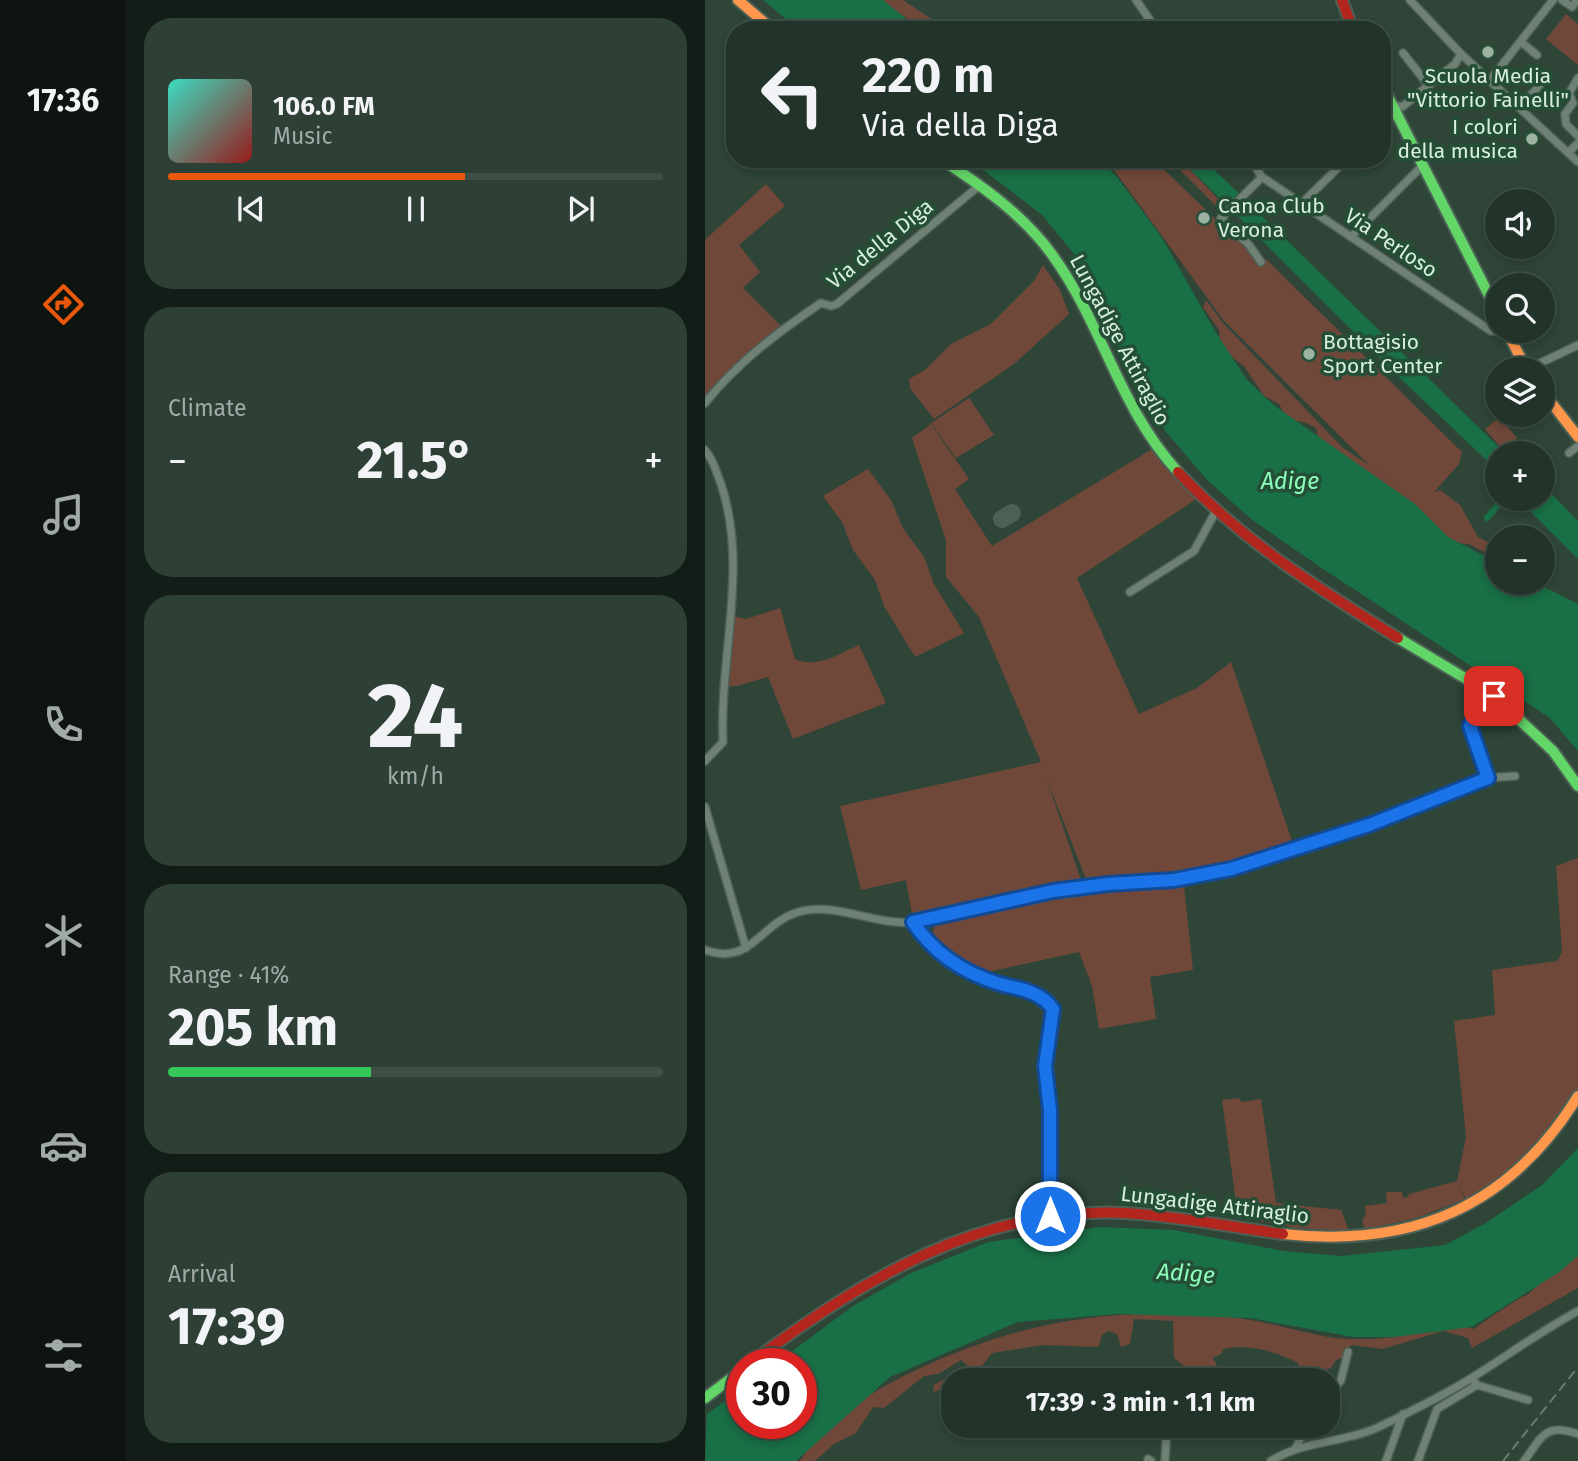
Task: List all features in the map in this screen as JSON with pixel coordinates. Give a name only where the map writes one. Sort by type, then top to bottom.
[{"type":"street","points":[[738,0],[762,21]]},
{"type":"street","points":[[1136,0],[1151,21]]},
{"type":"street","points":[[1342,0],[1347,21]]},
{"type":"street","points":[[1410,0],[1461,54],[1578,162]]},
{"type":"street","points":[[1491,79],[1553,0]]},
{"type":"street","points":[[1562,0],[1572,7],[1577,0]]},
{"type":"street","points":[[1521,42],[1537,55]]},
{"type":"street","points":[[1403,53],[1429,86]]},
{"type":"street","points":[[1391,113],[1429,86],[1455,64],[1461,54]]},
{"type":"street","points":[[1578,78],[1570,88],[1574,103],[1565,118],[1578,136]]},
{"type":"street","points":[[1520,107],[1540,85]]},
{"type":"street","points":[[1391,103],[1485,288]]},
{"type":"street","points":[[1568,153],[1578,143]]},
{"type":"street","points":[[1351,237],[1422,166]]},
{"type":"street","name":"Lungadige Attiraglio","points":[[954,168],[1017,215],[1046,246],[1064,273],[1114,378],[1145,431],[1216,511],[1271,554],[1488,697],[1553,751],[1578,786]]},
{"type":"street","name":"Via Perloso","points":[[1256,168],[1262,177],[1485,327]]},
{"type":"street","points":[[1302,204],[1338,168]]},
{"type":"street","points":[[1261,262],[1223,215],[1262,177]]},
{"type":"street","name":"Via della Diga","points":[[705,403],[725,379],[771,338],[821,303],[831,306],[836,304],[980,185]]},
{"type":"street","points":[[1552,357],[1578,345]]},
{"type":"street","points":[[1555,407],[1578,437]]},
{"type":"street","points":[[1569,453],[1578,446]]},
{"type":"street","points":[[705,450],[711,458],[728,507],[733,534],[730,638],[722,710],[724,743],[705,761]]},
{"type":"street","points":[[1130,592],[1194,551],[1216,511]]},
{"type":"street","points":[[1488,697],[1470,726],[1488,778]]},
{"type":"street","points":[[705,950],[719,955],[733,954],[796,913],[819,909],[881,921],[913,922],[1053,891],[1174,880],[1231,869],[1369,825],[1488,778],[1515,775]]},
{"type":"street","points":[[705,807],[746,948]]},
{"type":"street","points":[[913,922],[946,959],[999,983],[1029,991],[1053,1009],[1045,1066],[1050,1110],[1050,1216]]},
{"type":"street","name":"Lungadige Attiraglio","points":[[773,1348],[876,1276],[948,1240],[1050,1216],[1159,1213],[1270,1231],[1341,1238],[1421,1226],[1482,1199],[1507,1181],[1544,1146],[1578,1096]]},
{"type":"street","points":[[1418,1461],[1437,1409],[1533,1336],[1578,1311]]},
{"type":"street","points":[[1340,1381],[1348,1352]]},
{"type":"street","points":[[1271,1461],[1287,1450],[1365,1433],[1475,1381],[1528,1400]]},
{"type":"street","points":[[706,1397],[726,1382]]},
{"type":"street","points":[[1386,1461],[1404,1413]]},
{"type":"street","points":[[1524,1461],[1549,1430],[1557,1428],[1578,1434]]},
{"type":"street","points":[[1165,1461],[1166,1438]]},
{"type":"street","points":[[1295,1450],[1301,1438]]},
{"type":"shaded area","points":[[881,0],[903,0],[934,21],[910,21]]},
{"type":"shaded area","points":[[1566,14],[1578,24],[1578,65],[1546,39]]},
{"type":"shaded area","name":"Bottagisio Sport Center","points":[[1113,168],[1162,168],[1261,263],[1266,259],[1462,452],[1459,464],[1434,492],[1440,490],[1460,505],[1478,537],[1485,540],[1485,552],[1469,544],[1457,543],[1431,526],[1416,505],[1321,447],[1316,428],[1285,415],[1279,404],[1264,396],[1244,366],[1228,354],[1220,341],[1219,330],[1203,307],[1206,300],[1223,323],[1343,448],[1410,492],[1369,465],[1224,321]]},
{"type":"shaded area","points":[[1178,168],[1189,168],[1224,205],[1221,211]]},
{"type":"shaded area","points":[[766,184],[785,206],[739,245],[760,272],[743,288],[784,329],[769,337],[705,396],[705,240]]},
{"type":"shaded area","points":[[1043,265],[1060,290],[1069,314],[1014,364],[934,419],[910,388],[909,379],[925,370],[951,344],[991,324],[1034,281]]},
{"type":"shaded area","points":[[969,398],[994,435],[956,458],[931,423]]},
{"type":"shaded area","points":[[931,424],[969,479],[955,489],[992,546],[1154,448],[1198,498],[1077,578],[1139,714],[1197,688],[1231,662],[1293,844],[1218,869],[1147,878],[1086,879],[1047,780],[1081,880],[913,920],[906,880],[861,890],[840,806],[1041,762],[979,617],[946,577],[946,540],[912,438]]},
{"type":"shaded area","points":[[1508,427],[1517,438],[1514,441],[1495,441],[1485,429]]},
{"type":"shaded area","points":[[868,469],[891,500],[903,528],[924,557],[934,584],[964,633],[915,657],[884,606],[875,580],[853,550],[842,522],[823,496]]},
{"type":"shaded area","points":[[780,608],[795,659],[803,662],[820,661],[859,645],[886,703],[793,739],[768,677],[737,686],[722,687],[728,615],[746,619]]},
{"type":"shaded area","points":[[1578,858],[1578,1090],[1549,1133],[1517,1166],[1481,1193],[1466,1199],[1457,1182],[1465,1199],[1419,1217],[1365,1230],[1362,1221],[1366,1213],[1365,1206],[1387,1203],[1386,1192],[1402,1192],[1403,1198],[1457,1181],[1466,1137],[1454,1021],[1495,1015],[1492,970],[1557,961],[1562,952],[1556,866]]},
{"type":"shaded area","points":[[1184,886],[1193,970],[1150,977],[1156,1019],[1099,1029],[1092,986],[1079,952],[983,973],[955,963],[932,940],[935,922],[1084,888]]},
{"type":"shaded area","points":[[1240,1098],[1241,1102],[1261,1099],[1276,1203],[1341,1210],[1349,1231],[1296,1228],[1238,1217],[1222,1100]]},
{"type":"shaded area","points":[[1578,1251],[1578,1288],[1472,1348],[1468,1338],[1443,1331],[1383,1349],[1351,1345],[1331,1368],[1299,1368],[1298,1363],[1280,1355],[1252,1348],[1223,1349],[1221,1354],[1213,1358],[1218,1368],[1185,1367],[1174,1358],[1173,1321],[1134,1319],[1130,1344],[1121,1347],[1117,1334],[1108,1331],[1102,1335],[1099,1346],[1095,1347],[1044,1345],[992,1353],[980,1368],[964,1368],[968,1366],[961,1360],[948,1368],[941,1368],[941,1372],[924,1376],[884,1408],[873,1407],[856,1433],[834,1444],[815,1461],[800,1461],[825,1430],[872,1393],[962,1350],[1036,1327],[1111,1316],[1189,1314],[1242,1318],[1345,1339],[1397,1337],[1465,1326],[1474,1329],[1527,1295]]},
{"type":"shaded area","points":[[941,1381],[941,1390],[933,1392],[934,1385]]},
{"type":"water","points":[[763,0],[883,0],[909,21],[788,21]]},
{"type":"water","name":"Adige","points":[[981,168],[1108,168],[1161,236],[1215,331],[1247,380],[1275,406],[1415,504],[1448,537],[1485,556],[1485,595],[1555,595],[1555,592],[1578,604],[1578,751],[1550,718],[1317,565],[1251,519],[1207,480],[1166,432],[1137,388],[1075,255],[1042,215]]},
{"type":"water","points":[[1189,168],[1212,168],[1493,441],[1485,441],[1485,459]]},
{"type":"water","points":[[1555,497],[1578,521],[1578,559],[1555,536],[1555,525],[1544,525],[1530,511],[1555,511]]},
{"type":"water","name":"Adige","points":[[1578,1148],[1578,1256],[1558,1273],[1472,1327],[1394,1337],[1353,1337],[1250,1318],[1119,1314],[1018,1322],[890,1377],[796,1461],[705,1461],[707,1414],[726,1400],[726,1439],[817,1439],[817,1348],[796,1348],[853,1306],[911,1273],[988,1242],[1099,1227],[1174,1230],[1284,1251],[1341,1256],[1445,1245],[1486,1223],[1542,1185]]},
{"type":"waterway","points":[[1487,518],[1493,511]]},
{"type":"taxiway","points":[[1002,519],[1012,513]]},
{"type":"railway","points":[[1503,1461],[1578,1367]]},
{"type":"traffic: fast","points":[[1391,103],[1485,287]]},
{"type":"traffic: fast","points":[[954,168],[1016,214],[1042,241],[1070,282],[1140,420],[1157,447],[1178,472]]},
{"type":"traffic: fast","points":[[1398,638],[1483,689]]},
{"type":"traffic: fast","points":[[1494,696],[1553,751],[1578,786]]},
{"type":"traffic: fast","points":[[705,1398],[726,1382]]},
{"type":"traffic: slow","points":[[738,0],[762,21]]},
{"type":"traffic: slow","points":[[1513,343],[1520,357]]},
{"type":"traffic: slow","points":[[1555,407],[1578,437]]},
{"type":"traffic: slow","points":[[1484,688],[1490,688],[1494,695],[1490,702],[1484,702],[1480,698],[1480,692],[1484,688]]},
{"type":"traffic: slow","points":[[1283,1234],[1330,1237],[1373,1234],[1414,1226],[1453,1212],[1488,1193],[1521,1167],[1551,1135],[1578,1096]]},
{"type":"traffic: jam","points":[[1342,0],[1350,21]]},
{"type":"traffic: jam","points":[[1178,472],[1202,497],[1255,542],[1398,638]]},
{"type":"traffic: jam","points":[[770,1348],[880,1277],[925,1254],[1021,1222],[1072,1214],[1125,1213],[1283,1234]]},
{"type":"place","name":"Scuola Media \"Vittorio Fainelli\"","points":[[1488,52]]},
{"type":"place","name":"I colori della musica","points":[[1532,139]]},
{"type":"place","name":"Canoa Club Verona","points":[[1204,218]]},
{"type":"place","name":"Bottagisio Sport Center","points":[[1309,354]]},
{"type":"route","points":[[1050,1216],[1050,1110],[1045,1066],[1053,1009],[1038,995],[955,965],[946,959],[913,922],[1053,891],[1108,884],[1141,884],[1206,875],[1369,825],[1488,778],[1470,726],[1480,707],[1494,696]]}]
